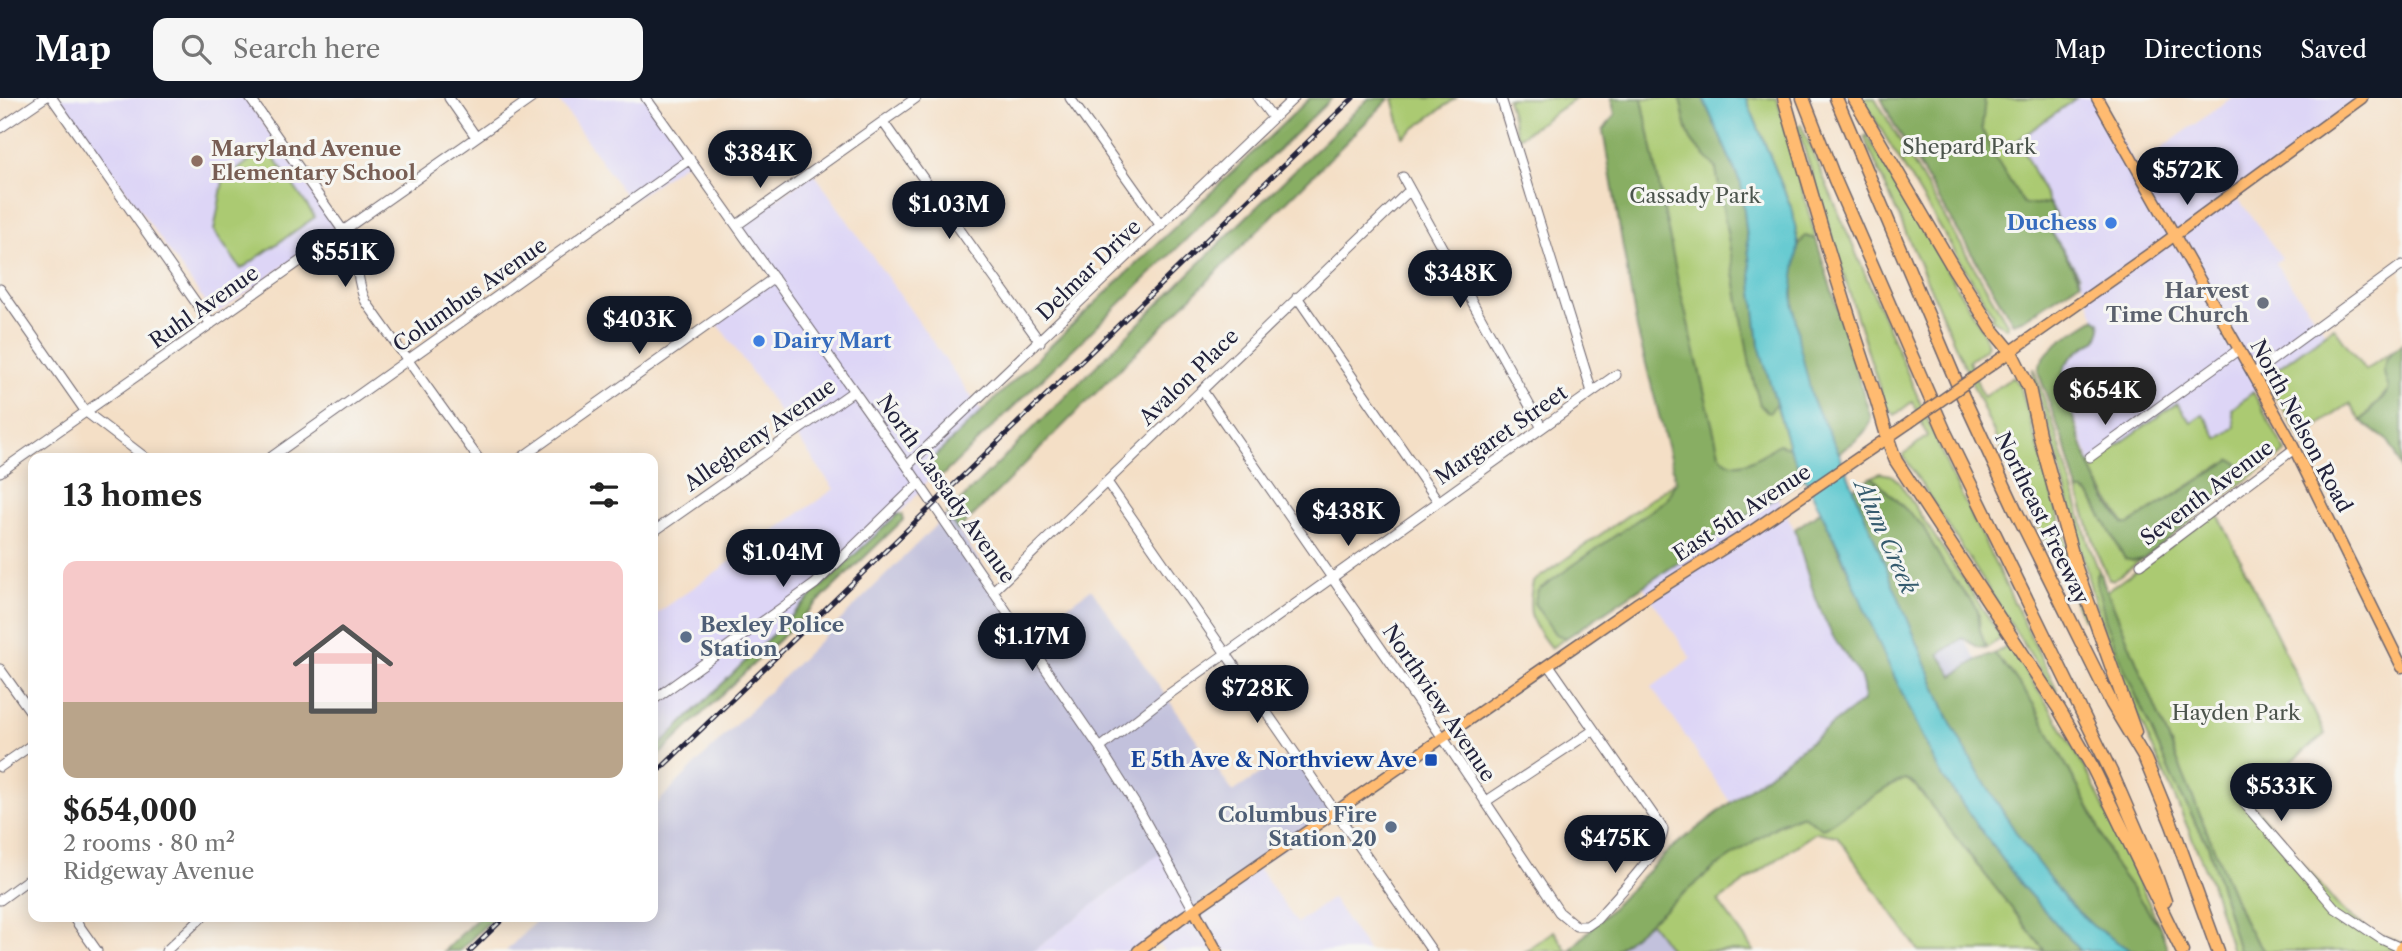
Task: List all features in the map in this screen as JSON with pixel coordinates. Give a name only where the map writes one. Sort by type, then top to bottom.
[{"type":"highway","points":[[1784,98],[1880,408],[1886,439],[1896,461],[2059,709],[2093,768],[2182,951]]},
{"type":"highway","points":[[1803,98],[1835,180],[1945,432],[2114,778],[2155,873],[2182,951]]},
{"type":"highway","name":"Northeast Freeway","points":[[1836,98],[1964,400],[2112,704],[2144,759],[2172,825],[2218,951]]},
{"type":"highway","points":[[1854,98],[1954,270],[1992,329],[2011,352],[2029,388],[2076,568],[2144,759]]},
{"type":"main road","name":"East 5th Avenue","points":[[1138,951],[1636,604],[1776,515],[2011,352],[2362,98]]},
{"type":"main road","name":"North Nelson Road","points":[[2101,100],[2294,449],[2402,667]]},
{"type":"main road","name":"North Cassady Avenue","points":[[1194,910],[1217,951]]},
{"type":"street","points":[[0,128],[44,98]]},
{"type":"street","points":[[52,98],[211,324]]},
{"type":"street","points":[[250,98],[344,230],[355,252],[363,297],[474,453]]},
{"type":"street","points":[[449,98],[476,137]]},
{"type":"street","name":"Ruhl Avenue","points":[[0,472],[532,98]]},
{"type":"street","name":"North Cassady Avenue","points":[[646,98],[907,466],[1100,748],[1139,810],[1194,910]]},
{"type":"street","points":[[737,225],[916,98]]},
{"type":"street","points":[[1070,98],[1161,226]]},
{"type":"street","points":[[1258,98],[1273,118]]},
{"type":"street","name":"Delmar Drive","points":[[907,466],[1294,98]]},
{"type":"street","points":[[1501,98],[1592,392]]},
{"type":"street","points":[[883,122],[1040,342]]},
{"type":"street","name":"Columbus Avenue","points":[[277,453],[690,159]]},
{"type":"street","points":[[1404,177],[1542,428]]},
{"type":"street","name":"Avalon Place","points":[[993,591],[1410,190]]},
{"type":"street","points":[[2253,374],[2402,265]]},
{"type":"street","points":[[528,453],[774,278]]},
{"type":"street","points":[[0,289],[86,412],[139,453]]},
{"type":"street","points":[[1297,297],[1438,501]]},
{"type":"street","points":[[2090,457],[2238,350]]},
{"type":"street","name":"Margaret Street","points":[[1100,748],[1226,653],[1616,374]]},
{"type":"street","name":"Northview Avenue","points":[[1202,390],[1443,738],[1559,912],[1576,926],[1587,926],[1597,919],[1655,850],[1663,835],[1659,823],[1594,730]]},
{"type":"street","name":"Allegheny Avenue","points":[[658,528],[854,391]]},
{"type":"street","name":"Seventh Avenue","points":[[2141,564],[2294,449]]},
{"type":"street","points":[[1107,482],[1432,951]]},
{"type":"street","points":[[658,696],[815,584],[918,484]]},
{"type":"street","points":[[1485,802],[1594,730],[1549,665]]},
{"type":"street","points":[[0,669],[28,709]]},
{"type":"street","points":[[0,767],[28,747]]},
{"type":"street","points":[[2244,803],[2334,908],[2381,939],[2401,948]]},
{"type":"street","points":[[0,900],[28,880]]},
{"type":"street","points":[[77,922],[97,951]]},
{"type":"street","points":[[166,951],[197,922]]},
{"type":"shaded area","name":"Maryland Avenue Elementary School","points":[[60,98],[245,98],[334,223],[333,231],[219,312],[211,310]]},
{"type":"shaded area","points":[[557,98],[648,98],[691,159],[630,202]]},
{"type":"shaded area","points":[[2076,98],[2096,98],[2136,167],[2231,98],[2367,98],[2234,193],[2282,258],[2275,263],[2326,333],[2271,373],[2267,381],[2232,409],[2235,427],[2218,439],[2203,415],[2191,422],[2177,403],[2091,464],[2064,389],[2063,373],[2066,364],[2085,346],[2097,340],[2101,329],[2100,322],[2095,318],[2080,276],[2049,230],[2059,223],[2018,140]]},
{"type":"shaded area","points":[[814,173],[982,412],[933,458],[928,467],[932,475],[910,503],[658,747],[658,612],[834,489],[715,320],[774,279],[737,226]]},
{"type":"shaded area","points":[[1777,496],[1794,529],[1805,570],[1834,638],[1862,678],[1865,690],[1863,701],[1730,802],[1652,687],[1691,658],[1643,586]]},
{"type":"shaded area","points":[[947,514],[1029,633],[1091,589],[1233,792],[1294,751],[1336,813],[1196,908],[1159,854],[1033,951],[506,951],[535,922],[658,922],[658,802]]},
{"type":"shaded area","points":[[1963,638],[1977,660],[1953,676],[1939,654]]},
{"type":"shaded area","points":[[1160,853],[1257,866],[1297,923],[1332,898],[1368,951],[1164,951],[1156,940],[1141,951],[1033,951]]},
{"type":"shaded area","points":[[1649,921],[1671,951],[1615,951],[1625,942]]},
{"type":"green space","points":[[1310,98],[1332,98],[944,474],[939,477],[932,475],[928,467],[933,458]]},
{"type":"green space","points":[[1369,98],[1390,98],[958,531],[947,514]]},
{"type":"green space","points":[[1393,98],[1456,98],[1403,137]]},
{"type":"green space","points":[[1507,98],[1576,98],[1518,138]]},
{"type":"green space","points":[[1611,98],[1642,98],[1678,281],[1719,453],[1732,464],[1740,464],[1779,444],[1789,447],[1804,478],[1566,638],[1555,634],[1534,603],[1538,590],[1667,499],[1676,481],[1637,329],[1603,131],[1615,114]]},
{"type":"green space","name":"Cassady Park","points":[[1621,98],[1703,98],[1759,345],[1789,447],[1804,478],[1551,648],[1532,618],[1530,602],[1533,582],[1715,454]]},
{"type":"green space","points":[[1680,98],[1703,98],[1741,184],[1759,345],[1776,403],[1771,411],[1767,412],[1760,405],[1751,371],[1716,169],[1690,138]]},
{"type":"green space","points":[[1746,98],[1777,98],[1816,239],[1805,237],[1798,245],[1793,212]]},
{"type":"green space","points":[[1862,98],[1875,98],[2008,325],[2007,328],[1990,318],[1993,315]]},
{"type":"green space","name":"Shepard Park","points":[[1881,98],[1985,98],[1982,128],[1990,149],[2024,204],[2050,204],[2059,223],[2050,230],[2081,281],[2024,319],[2013,323]]},
{"type":"green space","points":[[1931,98],[2076,98],[2018,140],[2059,223],[2050,230],[2080,276]]},
{"type":"green space","points":[[1801,125],[1950,472],[2057,690],[2054,692],[1903,455],[1927,436],[1913,401],[1895,415],[1885,406],[1797,126]]},
{"type":"green space","points":[[1867,135],[1984,333],[1988,345],[1969,361],[1983,397],[2013,377],[2020,385],[2088,618],[2083,619],[2006,461],[1864,137]]},
{"type":"green space","points":[[267,147],[315,217],[241,269],[214,231],[223,181]]},
{"type":"green space","points":[[1805,236],[1816,239],[1871,418],[1863,433],[1839,453],[1813,400],[1798,340],[1793,292],[1794,270],[1797,250]]},
{"type":"green space","points":[[2095,318],[2100,322],[2101,329],[2097,340],[2081,349],[2067,362],[2063,381],[2091,469],[2108,502],[2124,524],[2130,524],[2231,460],[2237,462],[2241,469],[2239,476],[2209,507],[2143,559],[2133,561],[2125,559],[2090,495],[2078,491],[2038,371],[2046,354],[2053,347]]},
{"type":"green space","points":[[2334,327],[2365,370],[2391,352],[2385,370],[2390,388],[2361,421],[2349,404],[2301,438],[2267,381],[2271,373]]},
{"type":"green space","points":[[2402,344],[2402,471],[2388,441],[2361,421],[2387,393],[2389,388],[2384,375],[2385,363]]},
{"type":"green space","points":[[2033,368],[2099,571],[2096,574],[2105,618],[2174,782],[2208,845],[2239,951],[2232,951],[2211,883],[2116,667],[2094,600],[2052,437],[2036,386],[2033,386]]},
{"type":"green space","points":[[2253,392],[2286,452],[2209,507],[2239,476],[2223,464],[2129,524],[2124,524],[2094,476],[2091,464],[2177,403],[2191,422],[2203,414],[2218,439],[2235,427],[2232,409]]},
{"type":"green space","points":[[1880,473],[1891,475],[1898,481],[2002,638],[1986,648],[1978,611],[1944,565],[1922,525],[1872,477]]},
{"type":"green space","points":[[1872,477],[1922,525],[1944,565],[1978,611],[1986,648],[1978,647],[1963,638],[1939,654],[1953,676],[1977,660],[1994,654],[2012,674],[2034,705],[2093,815],[2113,863],[2160,927],[2168,951],[2131,951],[2093,926],[2067,901],[2024,845],[1979,774],[1950,722],[1853,489]]},
{"type":"green space","points":[[2078,491],[2090,495],[2125,559],[2143,559],[2113,580],[2109,580],[2098,555]]},
{"type":"green space","points":[[1821,511],[1940,773],[2022,886],[2081,951],[2045,951],[1915,785],[1906,779],[1898,781],[1825,827],[1821,828],[1803,815],[1781,823],[1713,869],[1615,951],[1569,951],[1669,850],[1863,701],[1864,692],[1859,675],[1834,638],[1816,598],[1795,529]]},
{"type":"green space","name":"Hayden Park","points":[[2217,512],[2325,734],[2247,798],[2340,908],[2371,932],[2398,942],[2394,951],[2264,951],[2246,926],[2107,591]]},
{"type":"green space","points":[[898,514],[903,515],[903,520],[658,756],[658,747]]},
{"type":"green space","points":[[2099,571],[2246,926],[2264,951],[2239,951],[2208,845],[2174,782],[2105,618],[2096,581]]},
{"type":"green space","points":[[2008,645],[2057,719],[2090,778],[2160,927],[2113,863],[2093,815],[2034,705],[1994,654]]},
{"type":"green space","points":[[1906,779],[1915,785],[2045,951],[1919,951],[1837,836],[1816,832],[1718,901],[1754,951],[1671,951],[1649,921],[1722,862],[1762,835],[1803,815],[1821,828],[1898,781]]},
{"type":"green space","points":[[474,922],[489,922],[459,951],[444,951]]},
{"type":"green space","points":[[1554,931],[1567,951],[1525,951]]},
{"type":"water","points":[[1703,98],[1746,98],[1793,212],[1798,245],[1792,294],[1799,343],[1813,401],[1839,453],[1950,722],[2024,845],[2067,901],[2093,926],[2131,951],[2081,951],[2022,886],[1940,773],[1884,655],[1839,548],[1789,447],[1759,345],[1741,184]]},
{"type":"railway","points":[[658,771],[1353,98]]},
{"type":"railway","points":[[470,951],[500,922]]},
{"type":"place","name":"Maryland Avenue Elementary School","points":[[197,161]]},
{"type":"place","name":"Duchess","points":[[2111,223]]},
{"type":"place","name":"Harvest Time Church","points":[[2263,303]]},
{"type":"place","name":"Dairy Mart","points":[[759,341]]},
{"type":"place","name":"Bexley Police Station","points":[[686,637]]},
{"type":"place","name":"E 5th Ave & Northview Ave","points":[[1431,760]]},
{"type":"place","name":"Columbus Fire Station 20","points":[[1391,827]]},
{"type":"water label","name":"Alum Creek","points":[[1886,537]]}]
